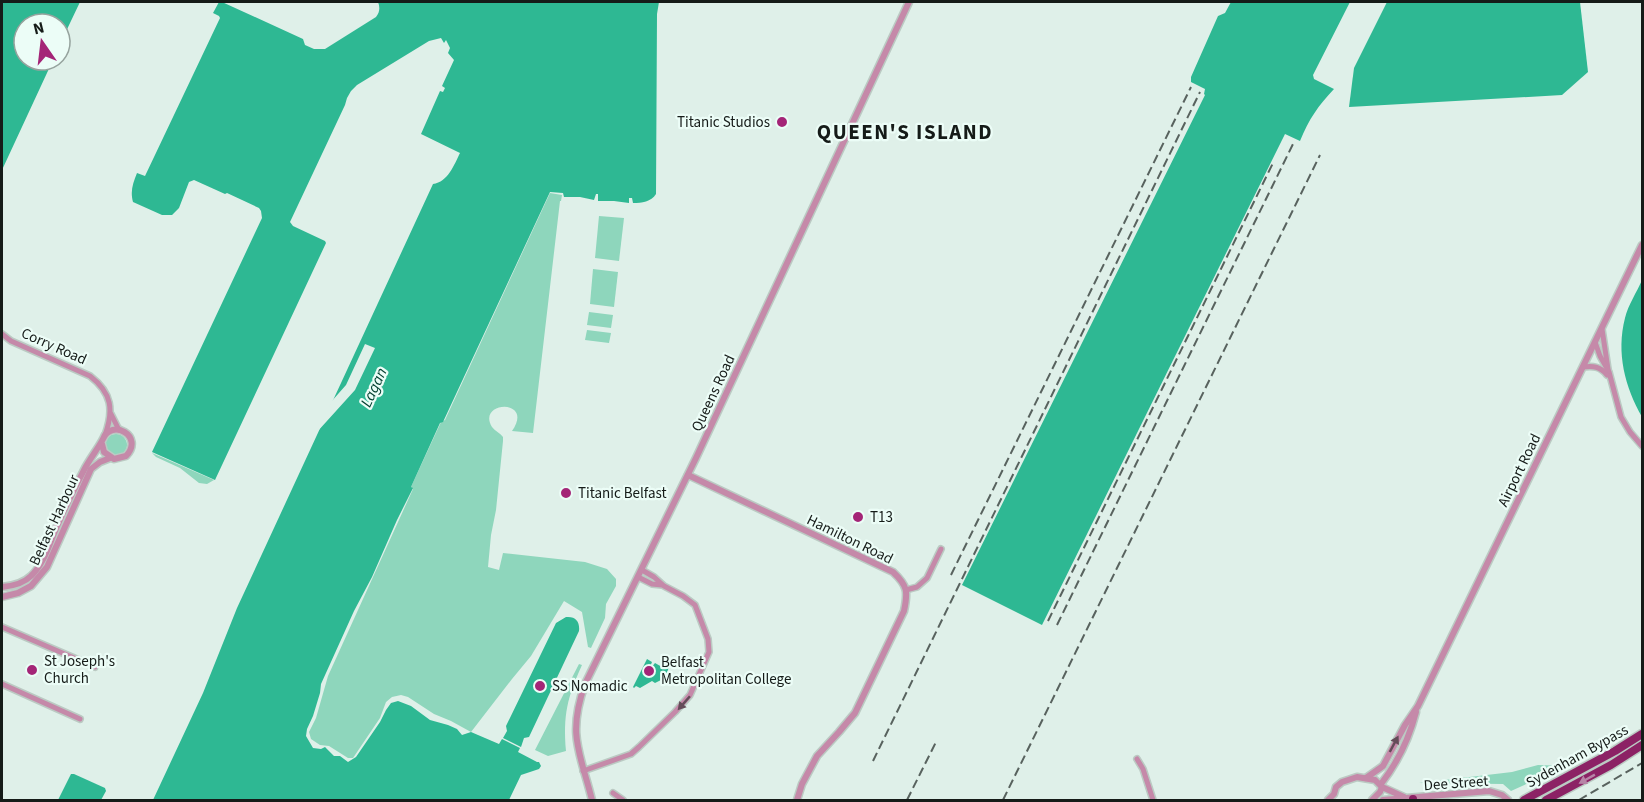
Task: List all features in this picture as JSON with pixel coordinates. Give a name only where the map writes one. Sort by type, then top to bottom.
[{"type":"highway","name":"Sydenham Bypass","points":[[1524,801],[1642,734]]},
{"type":"highway","name":"Sydenham Bypass","points":[[1546,801],[1642,745]]},
{"type":"street","name":"Queens Road","points":[[592,801],[576,746],[576,716],[585,684],[688,475],[909,2]]},
{"type":"street","name":"Airport Road","points":[[1366,778],[1383,766],[1418,706],[1642,245]]},
{"type":"street","points":[[1602,329],[1609,375],[1621,417],[1642,446]]},
{"type":"street","name":"Corry Road","points":[[2,334],[11,341],[90,376],[98,382],[110,402],[111,412],[119,430]]},
{"type":"street","points":[[1595,342],[1609,375]]},
{"type":"street","points":[[1583,367],[1593,366],[1604,370],[1609,375]]},
{"type":"street","points":[[105,435],[109,431],[126,432],[131,442],[130,450],[122,458],[110,458],[104,452],[102,444],[111,412]]},
{"type":"street","name":"Belfast Harbour","points":[[2,587],[15,586],[25,581],[39,567],[85,468],[95,450],[102,444]]},
{"type":"street","name":"Belfast Harbour","points":[[2,597],[18,593],[36,582],[47,567],[91,469],[110,458]]},
{"type":"street","name":"Hamilton Road","points":[[688,475],[893,572],[903,582],[906,590]]},
{"type":"street","points":[[797,801],[802,784],[817,756],[855,713],[904,611],[906,590],[917,587],[927,578],[941,549]]},
{"type":"street","points":[[583,771],[632,754],[690,695],[709,652],[709,645],[697,610],[691,602],[642,570]]},
{"type":"street","points":[[639,577],[652,584],[664,586]]},
{"type":"street","points":[[2,627],[95,667]]},
{"type":"street","points":[[2,684],[80,718]]},
{"type":"street","name":"Airport Road","points":[[1372,801],[1378,795],[1408,738],[1418,706]]},
{"type":"street","points":[[1137,759],[1143,769],[1153,801]]},
{"type":"street","points":[[1328,801],[1336,787],[1342,782],[1357,777],[1366,778]]},
{"type":"street","name":"Dee Street","points":[[1366,778],[1410,799]]},
{"type":"street","name":"Dee Street","points":[[1383,801],[1489,791],[1496,792],[1507,800]]},
{"type":"street","points":[[613,793],[623,801]]},
{"type":"street","points":[[1334,794],[1338,801]]},
{"type":"shaded area","points":[[550,193],[562,195],[533,433],[512,431],[517,420],[512,408],[497,408],[489,418],[492,427],[503,437],[503,441],[488,567],[499,570],[503,553],[585,562],[607,569],[616,579],[616,586],[606,604],[605,618],[591,648],[588,647],[582,612],[564,601],[531,656],[471,732],[401,695],[392,697],[386,702],[380,718],[353,758],[348,758],[329,746],[320,745],[311,739],[309,732],[316,718],[328,676],[413,489],[411,487],[441,422],[445,420]]},
{"type":"shaded area","points":[[599,216],[624,218],[619,261],[595,258]]},
{"type":"shaded area","points":[[593,269],[618,272],[614,307],[590,304]]},
{"type":"shaded area","points":[[589,312],[613,315],[611,328],[587,325]]},
{"type":"shaded area","points":[[587,330],[611,333],[609,343],[585,340]]},
{"type":"shaded area","points":[[116,434],[126,441],[127,445],[120,455],[116,456],[106,449],[105,445],[112,435]]},
{"type":"shaded area","points":[[152,453],[214,480],[207,484],[199,483],[180,468]]},
{"type":"shaded area","points":[[579,664],[582,665],[567,707],[566,751],[548,756],[535,750]]},
{"type":"shaded area","points":[[1538,765],[1566,766],[1511,791],[1503,784],[1419,783],[1512,772]]},
{"type":"water","points":[[2,2],[80,2],[72,19],[72,12],[12,12],[12,72],[47,72],[2,170]]},
{"type":"water","name":"Lagan","points":[[219,2],[303,39],[305,45],[314,49],[325,49],[376,17],[379,10],[378,2],[659,2],[657,14],[656,194],[652,199],[643,202],[633,203],[632,198],[629,198],[629,203],[598,201],[598,194],[594,200],[564,197],[563,193],[550,192],[443,422],[440,423],[372,577],[354,611],[321,684],[313,716],[307,729],[306,736],[313,748],[325,747],[334,756],[340,756],[348,762],[356,757],[391,703],[398,701],[411,706],[430,720],[457,729],[462,735],[471,732],[499,744],[502,739],[520,748],[518,752],[539,762],[541,766],[539,769],[521,775],[509,800],[153,800],[203,693],[237,608],[433,184],[447,176],[460,153],[421,134],[440,91],[443,92],[445,88],[442,86],[454,60],[448,53],[450,48],[446,40],[444,43],[441,38],[429,41],[357,85],[347,98],[290,222],[293,226],[326,243],[215,480],[152,452],[262,218],[259,208],[194,180],[189,182],[179,208],[172,215],[162,215],[133,202],[132,198],[132,187],[137,173],[145,176],[220,18],[213,13]]},
{"type":"water","points":[[1231,2],[1350,2],[1313,75],[1314,79],[1334,89],[1314,113],[1300,141],[1285,134],[1042,625],[962,585],[1205,95],[1205,89],[1191,82],[1191,77],[1218,16],[1225,13]]},
{"type":"water","points":[[1387,2],[1580,2],[1588,72],[1562,95],[1349,107],[1354,68]]},
{"type":"water","points":[[1642,280],[1642,417],[1627,382],[1621,344],[1626,313]]},
{"type":"water","points":[[566,617],[577,620],[579,631],[529,737],[524,738],[521,747],[503,738],[507,731],[506,726],[556,623]]},
{"type":"water","points":[[647,659],[652,662],[651,668],[655,663],[662,667],[664,664],[669,667],[665,678],[655,683],[652,681],[640,688],[636,686],[634,688],[633,687]]},
{"type":"water","points":[[71,774],[105,788],[106,791],[101,800],[58,800]]},
{"type":"pier","points":[[365,344],[375,348],[355,390],[317,432],[331,402],[346,385]]},
{"type":"railway","points":[[951,575],[1191,87]]},
{"type":"railway","points":[[873,761],[1200,92]]},
{"type":"railway","points":[[1057,625],[1293,144]]},
{"type":"railway","points":[[1003,800],[1320,155]]},
{"type":"railway","points":[[1048,621],[1273,163]]},
{"type":"railway","points":[[907,800],[937,740]]},
{"type":"railway","points":[[1579,800],[1642,763]]},
{"type":"place","name":"Titanic Studios","points":[[782,122]]},
{"type":"place","name":"Titanic Belfast","points":[[566,493]]},
{"type":"place","name":"T13","points":[[858,517]]},
{"type":"place","name":"St Joseph's Church","points":[[32,670]]},
{"type":"place","name":"Belfast Metropolitan College","points":[[649,671]]},
{"type":"place","name":"SS Nomadic","points":[[540,686]]},
{"type":"district","name":"QUEEN'S ISLAND","points":[[905,132]]}]
